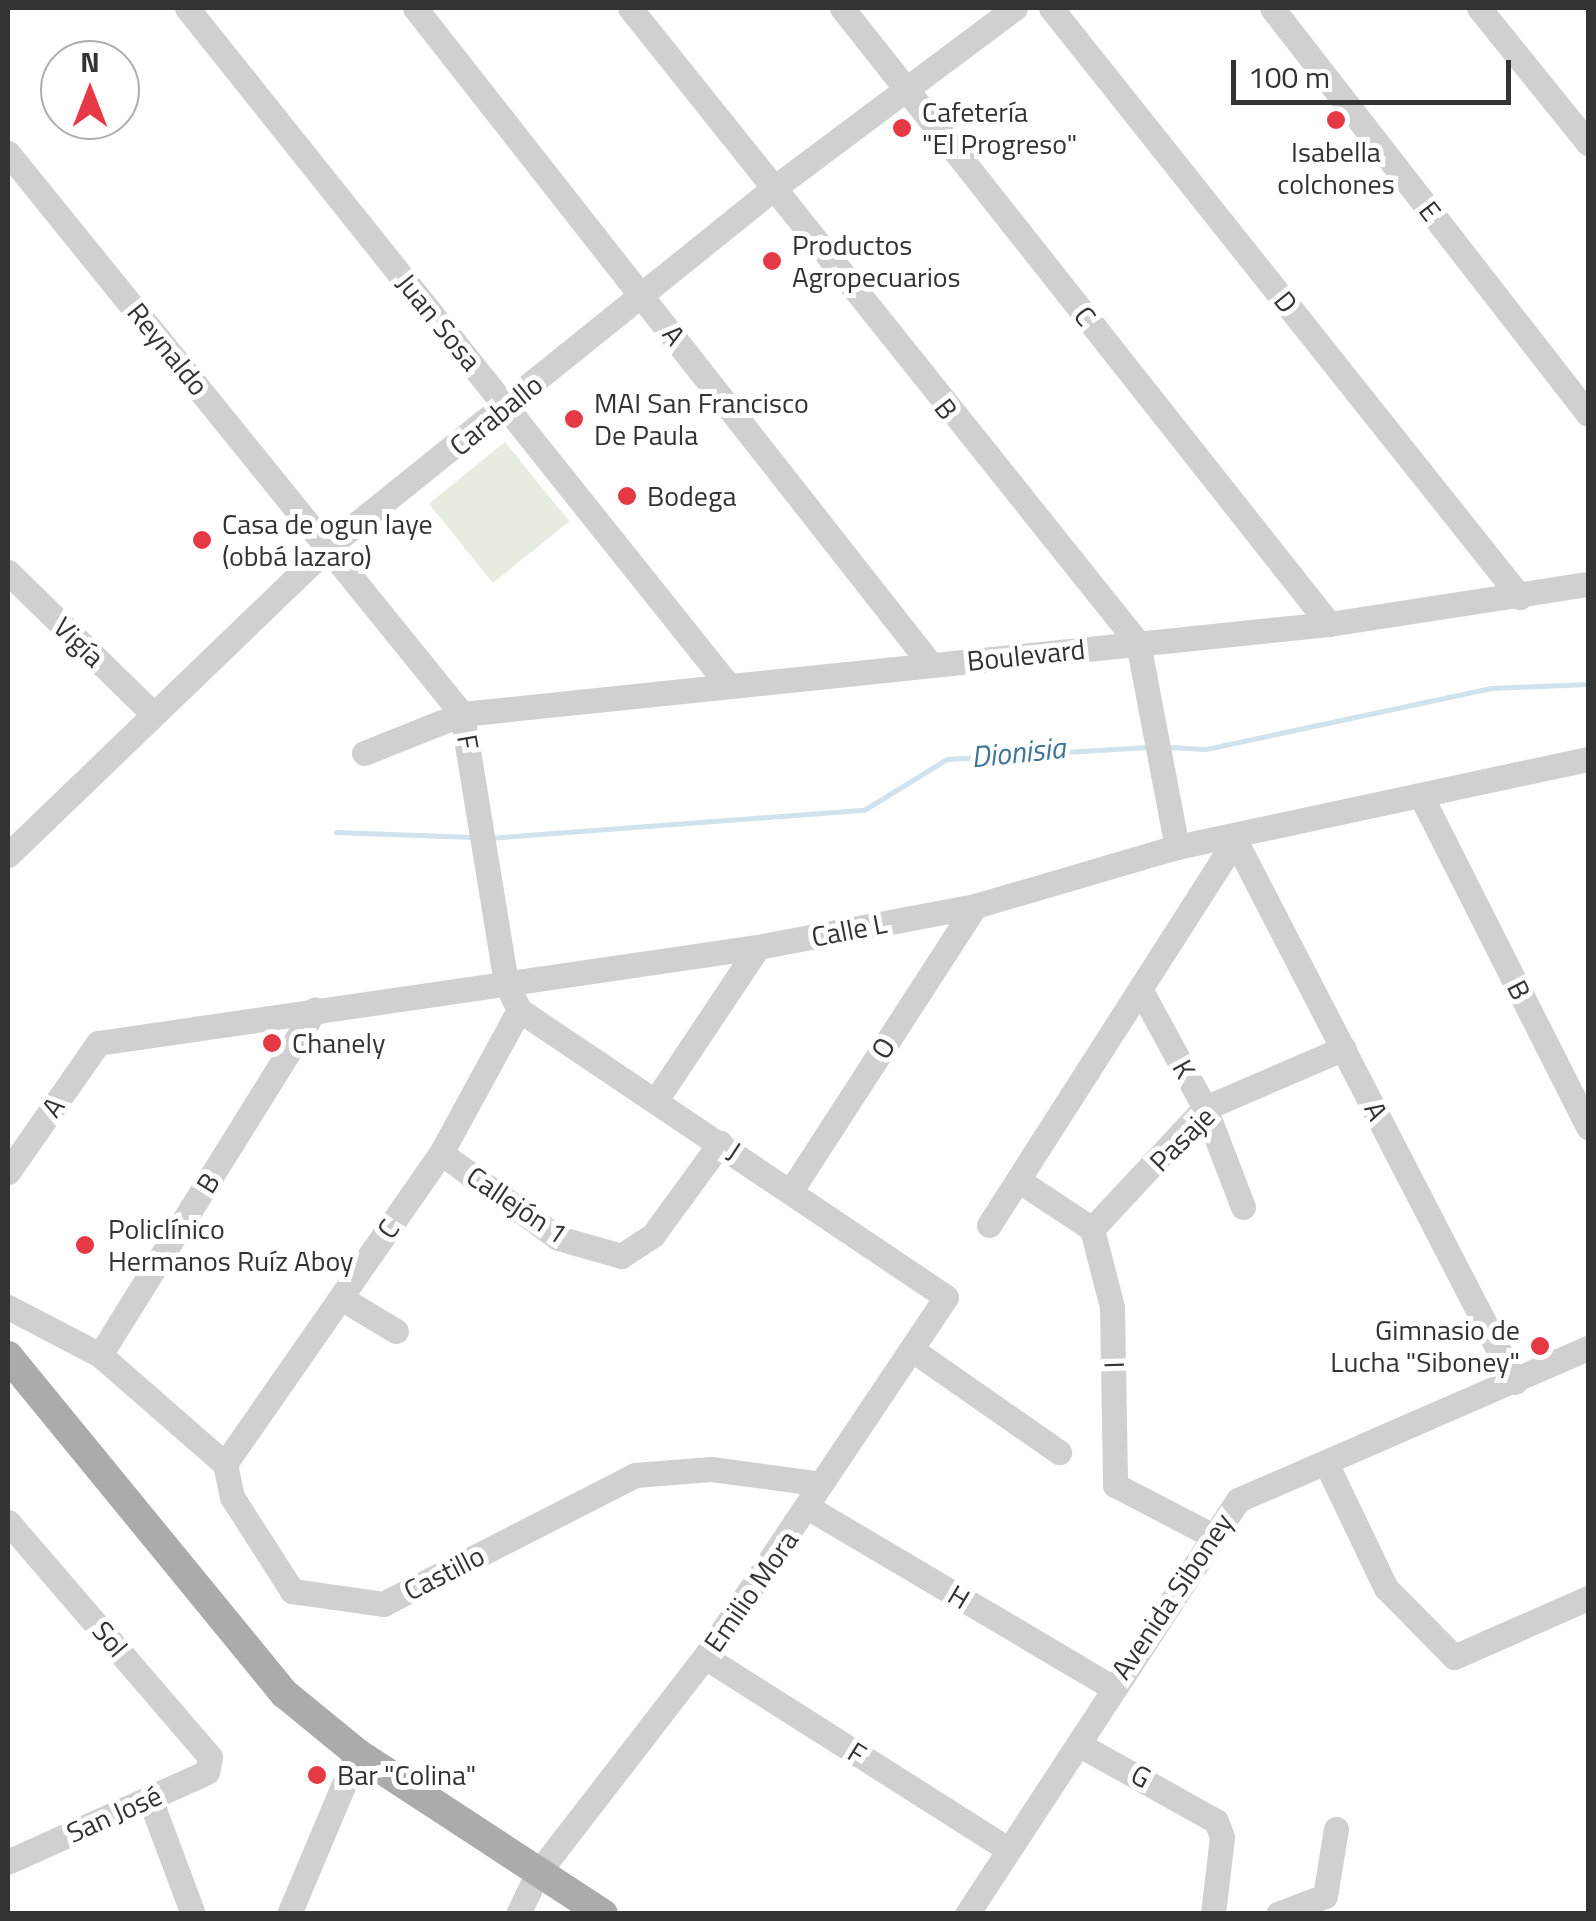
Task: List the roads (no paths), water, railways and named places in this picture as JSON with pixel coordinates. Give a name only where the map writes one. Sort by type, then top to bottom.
[{"type":"main road","points":[[8,1356],[285,1694],[357,1753],[603,1914]]},
{"type":"street","name":"Juan Sosa","points":[[187,8],[728,685]]},
{"type":"street","name":"A","points":[[415,8],[931,665]]},
{"type":"street","name":"B","points":[[630,8],[1138,643],[1159,728],[1177,847]]},
{"type":"street","name":"C","points":[[842,8],[1329,624]]},
{"type":"street","name":"Caraballo","points":[[11,844],[329,546],[507,408],[774,188],[1014,8]]},
{"type":"street","name":"D","points":[[1051,8],[1520,597]]},
{"type":"street","name":"E","points":[[1272,8],[1588,414]]},
{"type":"street","points":[[1479,8],[1588,143]]},
{"type":"street","name":"Reynaldo","points":[[8,153],[329,546]]},
{"type":"street","name":"F","points":[[329,546],[462,714],[506,983]]},
{"type":"street","name":"Vigía","points":[[8,572],[151,712]]},
{"type":"street","name":"Boulevard","points":[[364,753],[462,714],[1329,624],[1588,584]]},
{"type":"street","name":"Calle L","points":[[98,1043],[758,947],[974,906],[1177,847],[1235,840],[1588,759]]},
{"type":"street","name":"B","points":[[1422,798],[1588,1127]]},
{"type":"street","name":"A","points":[[1235,840],[1515,1382]]},
{"type":"street","points":[[989,1225],[1235,840]]},
{"type":"street","name":"O","points":[[792,1189],[974,906]]},
{"type":"street","points":[[656,1100],[758,947]]},
{"type":"street","points":[[506,983],[519,1010]]},
{"type":"street","name":"K","points":[[1140,988],[1205,1108],[1243,1207]]},
{"type":"street","name":"B","points":[[100,1356],[315,1010]]},
{"type":"street","name":"C","points":[[225,1464],[441,1153],[519,1010]]},
{"type":"street","name":"J","points":[[519,1010],[792,1189],[946,1297]]},
{"type":"street","name":"A","points":[[8,1172],[98,1043]]},
{"type":"street","name":"Pasaje","points":[[1092,1229],[1205,1108],[1344,1048]]},
{"type":"street","name":"Callejón 1","points":[[441,1153],[558,1238],[620,1256],[654,1235],[720,1143]]},
{"type":"street","points":[[1018,1180],[1092,1229]]},
{"type":"street","name":"I","points":[[1092,1229],[1112,1308],[1115,1485],[1209,1534]]},
{"type":"street","name":"Emilio Mora","points":[[537,1874],[706,1657],[812,1496],[914,1352],[946,1297]]},
{"type":"street","points":[[341,1298],[396,1331]]},
{"type":"street","points":[[8,1308],[100,1356],[225,1464]]},
{"type":"street","name":"Avenida Siboney","points":[[967,1914],[1209,1534],[1259,1487],[1326,1463],[1588,1348]]},
{"type":"street","points":[[914,1352],[1059,1452]]},
{"type":"street","points":[[1326,1463],[1386,1588],[1454,1657],[1588,1598]]},
{"type":"street","name":"Castillo","points":[[225,1464],[232,1497],[292,1591],[383,1604],[634,1475],[712,1470],[812,1496]]},
{"type":"street","name":"H","points":[[812,1496],[1110,1686]]},
{"type":"street","name":"Sol","points":[[8,1522],[210,1757]]},
{"type":"street","name":"F","points":[[706,1657],[1008,1849]]},
{"type":"street","name":"G","points":[[1078,1744],[1204,1808],[1222,1837],[1213,1914]]},
{"type":"street","points":[[289,1914],[357,1753]]},
{"type":"street","name":"San José","points":[[8,1862],[207,1772],[210,1757]]},
{"type":"street","points":[[150,1798],[194,1914]]},
{"type":"street","points":[[1278,1914],[1325,1896],[1336,1829]]},
{"type":"street","points":[[518,1914],[537,1874]]},
{"type":"waterway","name":"Dionisia","points":[[1168,747],[1206,749],[1490,688],[1588,684]]},
{"type":"waterway","name":"Dionisia","points":[[489,838],[864,810],[947,759],[1152,747]]},
{"type":"waterway","name":"Dionisia","points":[[336,832],[473,837]]},
{"type":"place","name":"Isabella colchones","points":[[1336,120]]},
{"type":"place","name":"Cafetería \"El Progreso\"","points":[[902,128]]},
{"type":"place","name":"Productos Agropecuarios","points":[[772,261]]},
{"type":"place","name":"MAI San Francisco De Paula","points":[[574,419]]},
{"type":"place","name":"Bodega","points":[[627,496]]},
{"type":"place","name":"Casa de ogun laye (obbá lazaro)","points":[[202,540]]},
{"type":"place","name":"Chanely","points":[[272,1043]]},
{"type":"place","name":"Policlínico Hermanos Ruíz Aboy","points":[[85,1245]]},
{"type":"place","name":"Gimnasio de Lucha \"Siboney\"","points":[[1540,1346]]},
{"type":"place","name":"Bar \"Colina\"","points":[[317,1775]]}]
